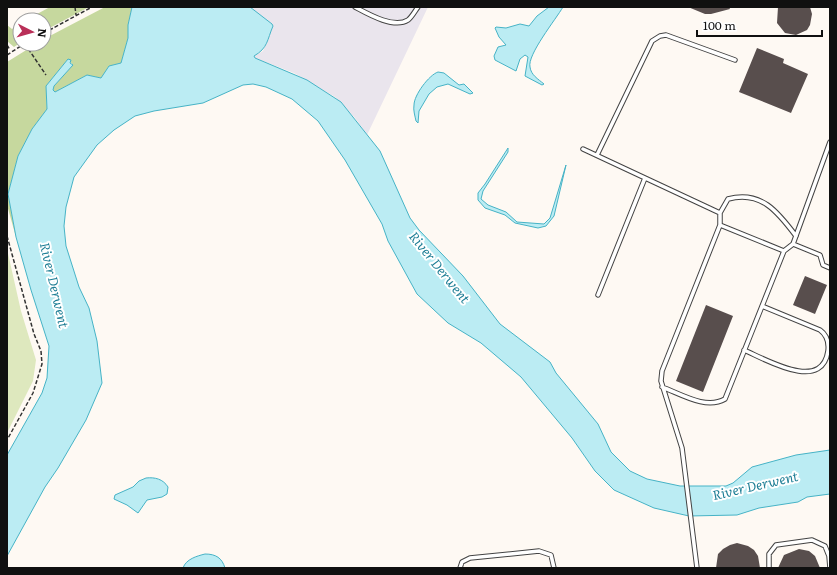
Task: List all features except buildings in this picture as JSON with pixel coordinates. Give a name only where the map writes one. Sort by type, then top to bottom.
[{"type":"lane","points":[[355,7],[384,21],[401,22],[410,19],[418,7]]},
{"type":"lane","points":[[597,155],[652,41],[660,36],[666,36],[735,60]]},
{"type":"lane","points":[[662,387],[706,403],[718,403],[725,399],[784,251],[793,244],[830,142]]},
{"type":"lane","points":[[583,148],[720,213]]},
{"type":"lane","points":[[598,295],[645,178]]},
{"type":"lane","points":[[697,568],[683,468],[682,448],[662,387],[662,371],[720,226],[720,213],[728,199],[748,196],[774,210],[796,236]]},
{"type":"lane","points":[[720,226],[784,251]]},
{"type":"lane","points":[[793,244],[820,255],[823,265],[830,268]]},
{"type":"lane","points":[[744,350],[791,370],[804,373],[811,372],[824,362],[827,354],[827,340],[825,334],[820,330],[762,306]]},
{"type":"lane","points":[[769,568],[769,554],[776,545],[812,540],[824,546],[829,556],[830,568]]},
{"type":"lane","points":[[460,568],[462,562],[470,558],[539,551],[551,555],[554,568]]},
{"type":"path","points":[[75,7],[76,15]]},
{"type":"path","points":[[52,28],[92,7]]},
{"type":"path","points":[[7,45],[11,51],[7,55]]},
{"type":"path","points":[[30,52],[46,75]]},
{"type":"path","points":[[7,236],[34,334],[41,351],[42,364],[33,393],[7,440]]},
{"type":"shaded area","points":[[250,7],[428,7],[367,135],[355,118],[335,97],[294,73],[255,58],[254,56],[263,51],[273,26]]},
{"type":"green space","points":[[50,7],[89,7],[52,27],[52,12],[41,12]]},
{"type":"green space","points":[[105,7],[132,7],[128,25],[128,38],[121,63],[109,66],[101,78],[87,75],[55,92],[53,90],[54,86],[73,65],[68,59],[46,86],[47,109],[32,129],[18,156],[8,194],[16,237],[7,205],[7,62],[23,52],[52,52],[52,35]]},
{"type":"green space","points":[[7,25],[12,29],[12,45],[7,41]]},
{"type":"green space","points":[[7,249],[21,311],[36,360],[33,381],[7,433]]},
{"type":"water","name":"River Derwent","points":[[132,7],[250,7],[272,24],[273,26],[265,47],[254,56],[255,58],[307,80],[341,102],[380,151],[410,218],[419,230],[463,276],[500,324],[550,362],[556,373],[598,424],[611,452],[630,471],[647,479],[680,486],[726,486],[733,483],[752,467],[796,455],[830,450],[830,494],[807,497],[798,502],[759,508],[737,515],[689,516],[654,508],[614,490],[595,471],[572,438],[521,377],[481,343],[448,323],[417,294],[388,241],[382,224],[345,160],[318,121],[292,99],[266,87],[253,84],[243,85],[203,103],[154,111],[135,116],[114,130],[97,145],[74,177],[66,207],[64,226],[66,246],[79,287],[89,308],[97,341],[102,383],[86,420],[45,487],[7,556],[7,455],[42,393],[47,378],[49,346],[16,237],[8,194],[18,156],[32,129],[47,109],[46,86],[68,59],[71,60],[70,63],[73,65],[54,86],[53,90],[55,92],[87,75],[101,78],[109,66],[121,63],[128,38],[128,25]]},
{"type":"water","points":[[549,7],[563,7],[537,46],[530,61],[532,72],[535,77],[544,84],[542,85],[525,76],[528,57],[525,55],[520,59],[516,71],[495,60],[494,56],[498,47],[506,45],[499,37],[495,28],[506,28],[520,24],[529,26],[537,16]]},
{"type":"water","points":[[438,72],[444,73],[459,85],[464,84],[473,93],[470,94],[448,84],[437,87],[429,94],[419,111],[418,123],[416,121],[414,109],[416,96],[426,81]]},
{"type":"water","points":[[508,148],[508,152],[483,191],[481,199],[488,205],[506,212],[517,222],[544,224],[550,218],[566,165],[554,216],[546,226],[538,228],[515,223],[505,215],[485,208],[478,200],[478,193]]},
{"type":"water","points":[[146,478],[156,478],[164,482],[168,487],[167,494],[162,497],[147,500],[138,513],[127,505],[114,499],[115,495],[133,487],[139,481]]},
{"type":"water","points":[[205,554],[218,557],[225,568],[183,568],[189,560]]}]
